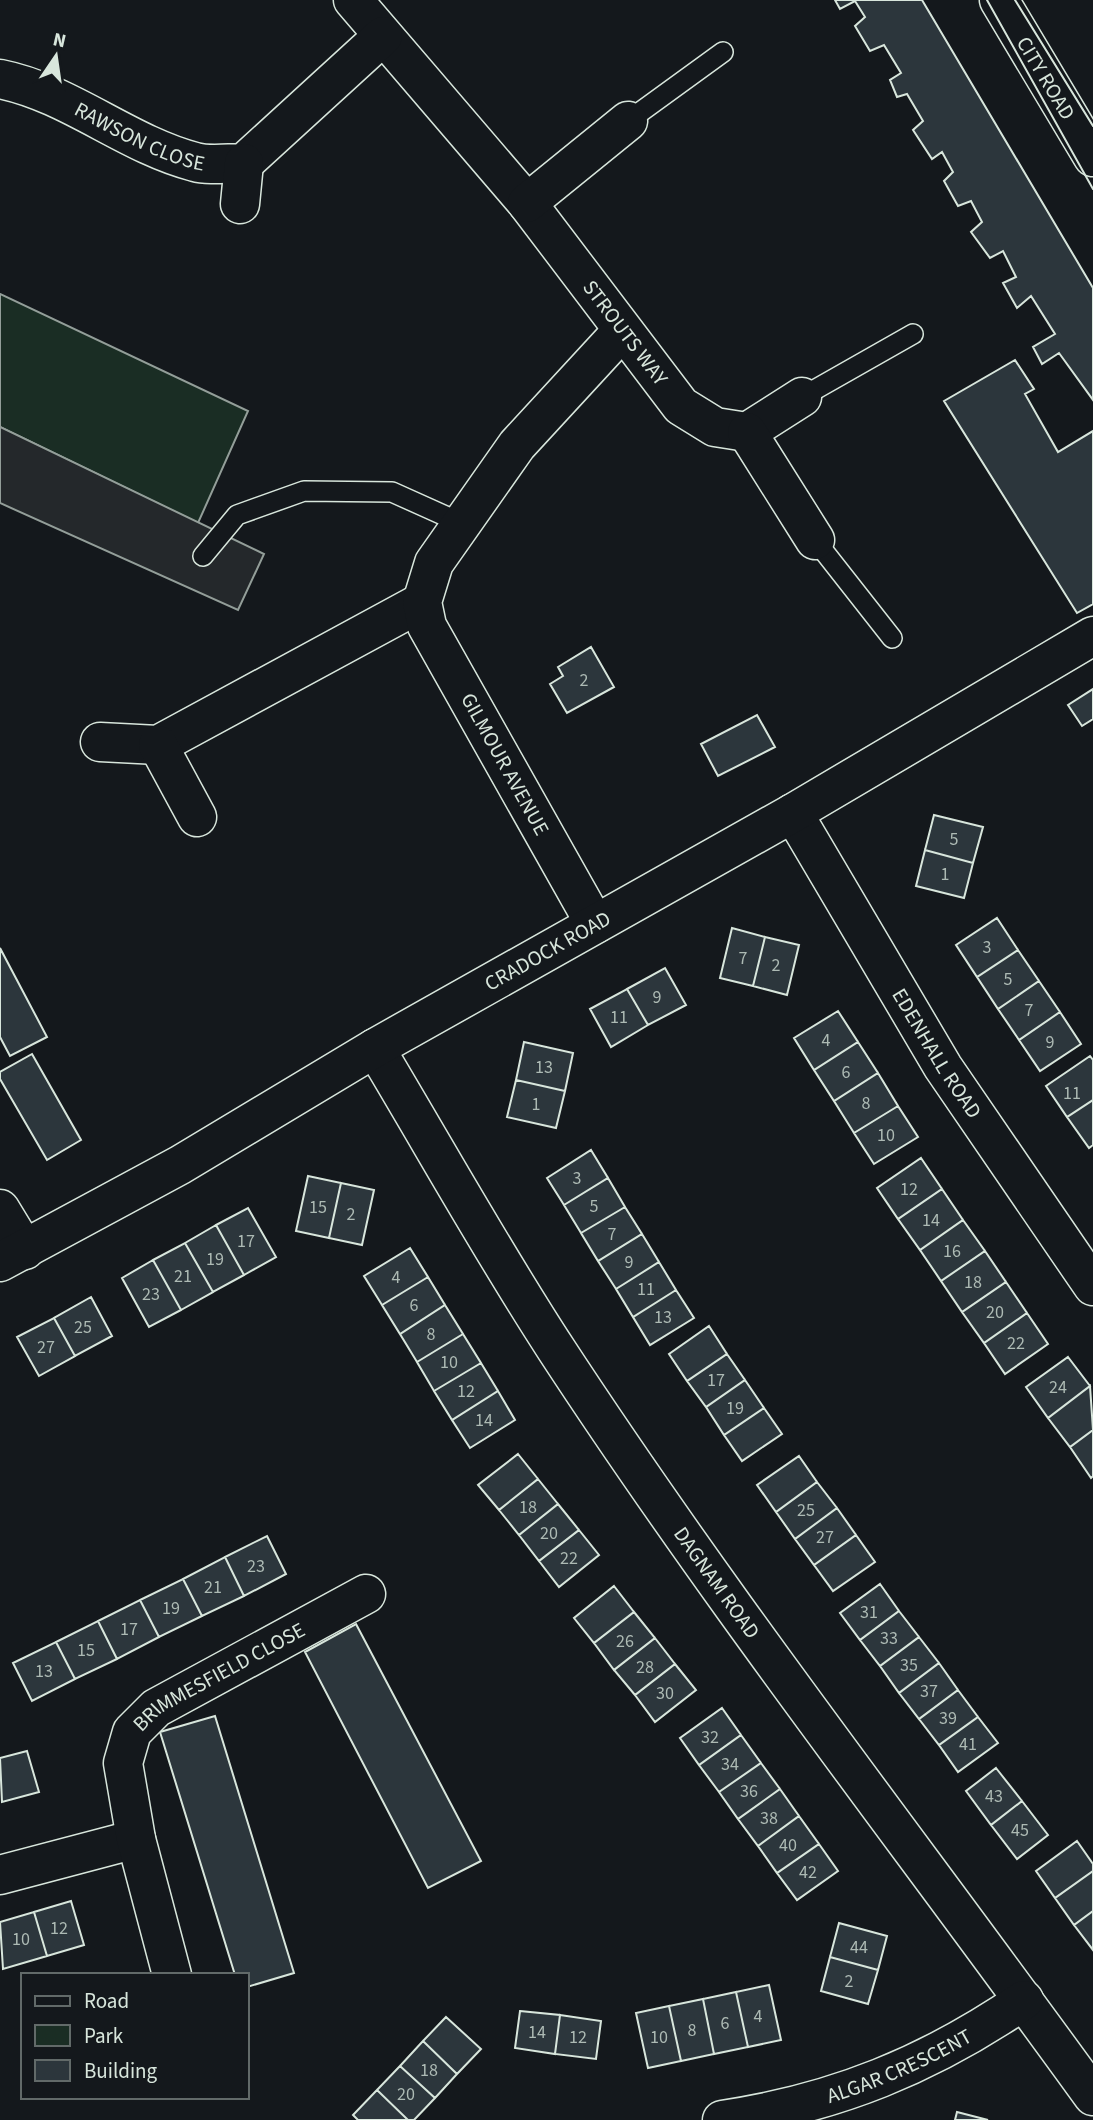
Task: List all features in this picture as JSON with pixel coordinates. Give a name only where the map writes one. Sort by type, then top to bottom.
[{"type":"street","name":"STROUTS WAY","points":[[353,0],[527,203],[681,406],[715,427],[747,432]]},
{"type":"street","name":"CITY ROAD","points":[[999,0],[1093,158]]},
{"type":"street","points":[[240,204],[244,163],[383,36]]},
{"type":"street","name":"RAWSON CLOSE","points":[[0,79],[29,85],[139,140],[197,163],[244,163]]},
{"type":"street","points":[[527,203],[628,121]]},
{"type":"street","points":[[100,742],[158,745],[422,602],[434,563],[517,445],[622,331]]},
{"type":"street","points":[[802,397],[747,432],[815,540]]},
{"type":"street","name":"GILMOUR AVENUE","points":[[422,602],[427,626],[595,923]]},
{"type":"street","name":"CRADOCK ROAD","points":[[12,1256],[180,1165],[375,1048],[793,813],[1093,636]]},
{"type":"street","points":[[158,745],[197,817]]},
{"type":"street","name":"EDENHALL ROAD","points":[[793,813],[943,1068],[1093,1286]]},
{"type":"street","name":"DAGNAM ROAD","points":[[375,1048],[554,1347],[663,1507],[754,1636],[1093,2096]]},
{"type":"street","points":[[0,1209],[12,1256]]},
{"type":"street","name":"BRIMMESFIELD CLOSE","points":[[171,1973],[136,1839],[123,1763],[132,1732],[156,1707],[366,1594]]},
{"type":"street","points":[[0,1875],[136,1839]]},
{"type":"street","name":"ALGAR CRESCENT","points":[[722,2120],[781,2111],[865,2086],[945,2050],[1024,2000]]},
{"type":"lane","points":[[628,121],[723,52]]},
{"type":"lane","points":[[802,397],[913,334]]},
{"type":"lane","points":[[203,556],[237,515],[304,491],[392,492],[461,523]]},
{"type":"lane","points":[[815,540],[892,638]]},
{"type":"green space","points":[[0,294],[248,411],[198,523],[0,427]]},
{"type":"shaded area","points":[[0,427],[264,554],[238,610],[0,503]]},
{"type":"building","points":[[835,0],[922,0],[1093,288],[1093,400],[1059,353],[1042,364],[1033,347],[1055,334],[1031,296],[1017,308],[1003,283],[1016,277],[1003,251],[990,258],[971,232],[982,222],[971,201],[958,206],[944,181],[953,172],[942,152],[932,159],[913,130],[923,121],[907,94],[897,97],[890,80],[901,73],[884,45],[870,51],[855,26],[865,17],[855,1],[840,9]]},
{"type":"building","points":[[1015,360],[1034,389],[1025,394],[1058,452],[1093,431],[1093,604],[1077,613],[944,401]]},
{"type":"building","points":[[591,647],[614,687],[567,713],[550,684],[563,676],[558,667]]},
{"type":"building","points":[[1093,689],[1093,719],[1082,726],[1068,705]]},
{"type":"building","points":[[757,715],[775,747],[718,776],[701,744]]},
{"type":"building","points":[[934,815],[983,827],[973,863],[925,850]]},
{"type":"building","points":[[925,850],[973,863],[964,898],[916,886]]},
{"type":"building","points":[[997,918],[1018,950],[977,977],[956,945]]},
{"type":"building","points":[[732,928],[765,937],[753,986],[720,978]]},
{"type":"building","points":[[765,937],[799,945],[787,995],[753,986]]},
{"type":"building","points":[[0,948],[47,1037],[10,1056],[0,1037]]},
{"type":"building","points":[[1018,950],[1039,981],[998,1009],[977,977]]},
{"type":"building","points":[[665,968],[686,1005],[648,1025],[627,989]]},
{"type":"building","points":[[1039,981],[1060,1012],[1019,1040],[998,1009]]},
{"type":"building","points":[[627,989],[648,1025],[611,1047],[590,1009]]},
{"type":"building","points":[[838,1011],[858,1042],[814,1070],[794,1038]]},
{"type":"building","points":[[1060,1012],[1081,1044],[1040,1071],[1019,1040]]},
{"type":"building","points":[[524,1042],[573,1053],[565,1091],[516,1080]]},
{"type":"building","points":[[858,1042],[878,1073],[834,1101],[814,1070]]},
{"type":"building","points":[[32,1054],[81,1140],[47,1160],[0,1079],[0,1072]]},
{"type":"building","points":[[1090,1056],[1093,1060],[1093,1100],[1067,1117],[1046,1086]]},
{"type":"building","points":[[878,1073],[898,1106],[854,1133],[834,1101]]},
{"type":"building","points":[[516,1080],[565,1091],[556,1128],[507,1117]]},
{"type":"building","points":[[1093,1100],[1093,1145],[1089,1148],[1067,1117]]},
{"type":"building","points":[[898,1106],[918,1137],[874,1164],[854,1133]]},
{"type":"building","points":[[591,1150],[608,1178],[564,1205],[547,1178]]},
{"type":"building","points":[[921,1158],[942,1189],[898,1219],[877,1188]]},
{"type":"building","points":[[308,1176],[341,1183],[329,1238],[296,1231]]},
{"type":"building","points":[[608,1178],[625,1207],[581,1233],[564,1205]]},
{"type":"building","points":[[341,1183],[374,1190],[362,1245],[329,1238]]},
{"type":"building","points":[[942,1189],[963,1220],[920,1250],[898,1219]]},
{"type":"building","points":[[625,1207],[642,1234],[598,1261],[581,1233]]},
{"type":"building","points":[[248,1208],[276,1257],[244,1275],[216,1225]]},
{"type":"building","points":[[963,1220],[985,1251],[941,1281],[920,1250]]},
{"type":"building","points":[[216,1225],[244,1275],[213,1292],[185,1243]]},
{"type":"building","points":[[642,1234],[659,1262],[616,1289],[598,1261]]},
{"type":"building","points":[[185,1243],[213,1292],[181,1310],[153,1260]]},
{"type":"building","points":[[410,1248],[428,1277],[382,1305],[364,1276]]},
{"type":"building","points":[[985,1251],[1006,1282],[962,1312],[941,1281]]},
{"type":"building","points":[[153,1260],[181,1310],[149,1327],[122,1278]]},
{"type":"building","points":[[659,1262],[676,1290],[633,1317],[616,1289]]},
{"type":"building","points":[[428,1277],[445,1305],[400,1334],[382,1305]]},
{"type":"building","points":[[1006,1282],[1027,1313],[984,1343],[962,1312]]},
{"type":"building","points":[[676,1290],[694,1318],[650,1345],[633,1317]]},
{"type":"building","points":[[91,1297],[112,1336],[75,1356],[54,1318]]},
{"type":"building","points":[[445,1305],[463,1334],[417,1362],[400,1334]]},
{"type":"building","points":[[1027,1313],[1048,1344],[1005,1374],[984,1343]]},
{"type":"building","points":[[54,1318],[75,1356],[39,1376],[17,1337]]},
{"type":"building","points":[[709,1326],[727,1354],[687,1381],[669,1354]]},
{"type":"building","points":[[463,1334],[481,1363],[434,1391],[417,1362]]},
{"type":"building","points":[[727,1354],[745,1380],[706,1407],[687,1381]]},
{"type":"building","points":[[1068,1357],[1090,1386],[1048,1418],[1026,1387]]},
{"type":"building","points":[[481,1363],[498,1391],[452,1420],[434,1391]]},
{"type":"building","points":[[745,1380],[764,1408],[724,1435],[706,1407]]},
{"type":"building","points":[[1090,1386],[1093,1430],[1070,1447],[1048,1418]]},
{"type":"building","points":[[498,1391],[515,1420],[470,1448],[452,1420]]},
{"type":"building","points":[[764,1408],[782,1434],[742,1461],[724,1435]]},
{"type":"building","points":[[1093,1430],[1093,1476],[1091,1478],[1070,1447]]},
{"type":"building","points":[[518,1454],[538,1479],[499,1510],[478,1485]]},
{"type":"building","points":[[799,1456],[817,1482],[776,1512],[757,1485]]},
{"type":"building","points":[[538,1479],[558,1504],[519,1535],[499,1510]]},
{"type":"building","points":[[817,1482],[837,1508],[795,1539],[776,1512]]},
{"type":"building","points":[[558,1504],[579,1530],[539,1561],[519,1535]]},
{"type":"building","points":[[837,1508],[856,1535],[814,1565],[795,1539]]},
{"type":"building","points":[[579,1530],[599,1555],[559,1587],[539,1561]]},
{"type":"building","points":[[856,1535],[875,1562],[833,1591],[814,1565]]},
{"type":"building","points":[[267,1536],[286,1574],[244,1596],[225,1557]]},
{"type":"building","points":[[225,1557],[244,1596],[202,1616],[183,1579]]},
{"type":"building","points":[[183,1579],[202,1616],[159,1637],[140,1600]]},
{"type":"building","points":[[880,1584],[899,1611],[860,1640],[840,1613]]},
{"type":"building","points":[[614,1586],[634,1612],[594,1643],[574,1618]]},
{"type":"building","points":[[140,1600],[159,1637],[117,1659],[98,1621]]},
{"type":"building","points":[[899,1611],[919,1637],[880,1666],[860,1640]]},
{"type":"building","points":[[634,1612],[655,1638],[614,1670],[594,1643]]},
{"type":"building","points":[[98,1621],[117,1659],[75,1679],[56,1642]]},
{"type":"building","points":[[356,1624],[481,1861],[428,1888],[305,1652]]},
{"type":"building","points":[[919,1637],[939,1663],[899,1693],[880,1666]]},
{"type":"building","points":[[655,1638],[675,1664],[635,1695],[614,1670]]},
{"type":"building","points":[[56,1642],[75,1679],[32,1701],[13,1663]]},
{"type":"building","points":[[939,1663],[958,1690],[919,1719],[899,1693]]},
{"type":"building","points":[[675,1664],[696,1690],[655,1722],[635,1695]]},
{"type":"building","points":[[958,1690],[978,1717],[939,1745],[919,1719]]},
{"type":"building","points":[[722,1708],[741,1735],[699,1765],[680,1738]]},
{"type":"building","points":[[215,1716],[294,1973],[248,1987],[248,1973],[234,1973],[160,1732]]},
{"type":"building","points":[[978,1717],[998,1743],[958,1772],[939,1745]]},
{"type":"building","points":[[741,1735],[761,1763],[719,1792],[699,1765]]},
{"type":"building","points":[[27,1751],[39,1792],[2,1802],[0,1758]]},
{"type":"building","points":[[761,1763],[780,1789],[738,1819],[719,1792]]},
{"type":"building","points":[[996,1768],[1022,1801],[991,1825],[966,1791]]},
{"type":"building","points":[[780,1789],[799,1816],[758,1846],[738,1819]]},
{"type":"building","points":[[1022,1801],[1048,1835],[1017,1859],[991,1825]]},
{"type":"building","points":[[799,1816],[819,1844],[777,1873],[758,1846]]},
{"type":"building","points":[[1077,1841],[1093,1864],[1093,1871],[1055,1898],[1036,1871]]},
{"type":"building","points":[[819,1844],[838,1871],[797,1900],[777,1873]]},
{"type":"building","points":[[1093,1871],[1093,1911],[1074,1925],[1055,1898]]},
{"type":"building","points":[[71,1901],[84,1945],[47,1956],[34,1912]]},
{"type":"building","points":[[1093,1911],[1093,1950],[1074,1925]]},
{"type":"building","points":[[34,1912],[47,1956],[3,1969],[0,1922]]},
{"type":"building","points":[[839,1923],[887,1936],[878,1970],[830,1957]]},
{"type":"building","points":[[830,1957],[878,1970],[868,2004],[821,1991]]},
{"type":"building","points":[[769,1985],[781,2040],[748,2047],[736,1992]]},
{"type":"building","points":[[736,1992],[748,2047],[714,2054],[703,1999]]},
{"type":"building","points":[[703,1999],[714,2054],[681,2061],[669,2006]]},
{"type":"building","points":[[669,2006],[681,2061],[648,2068],[636,2013]]},
{"type":"building","points":[[520,2011],[560,2015],[555,2054],[515,2048]]},
{"type":"building","points":[[560,2015],[601,2021],[596,2059],[555,2054]]},
{"type":"building","points":[[446,2017],[481,2049],[457,2074],[423,2041]]},
{"type":"building","points":[[423,2041],[457,2074],[435,2098],[400,2066]]},
{"type":"building","points":[[400,2066],[435,2098],[414,2120],[408,2120],[377,2090]]},
{"type":"building","points":[[377,2090],[408,2120],[358,2120],[353,2115]]},
{"type":"building","points":[[957,2112],[988,2120],[955,2120]]},
{"type":"tram line","points":[[987,0],[1093,189]]},
{"type":"tram line","points":[[1015,0],[1093,126]]}]
